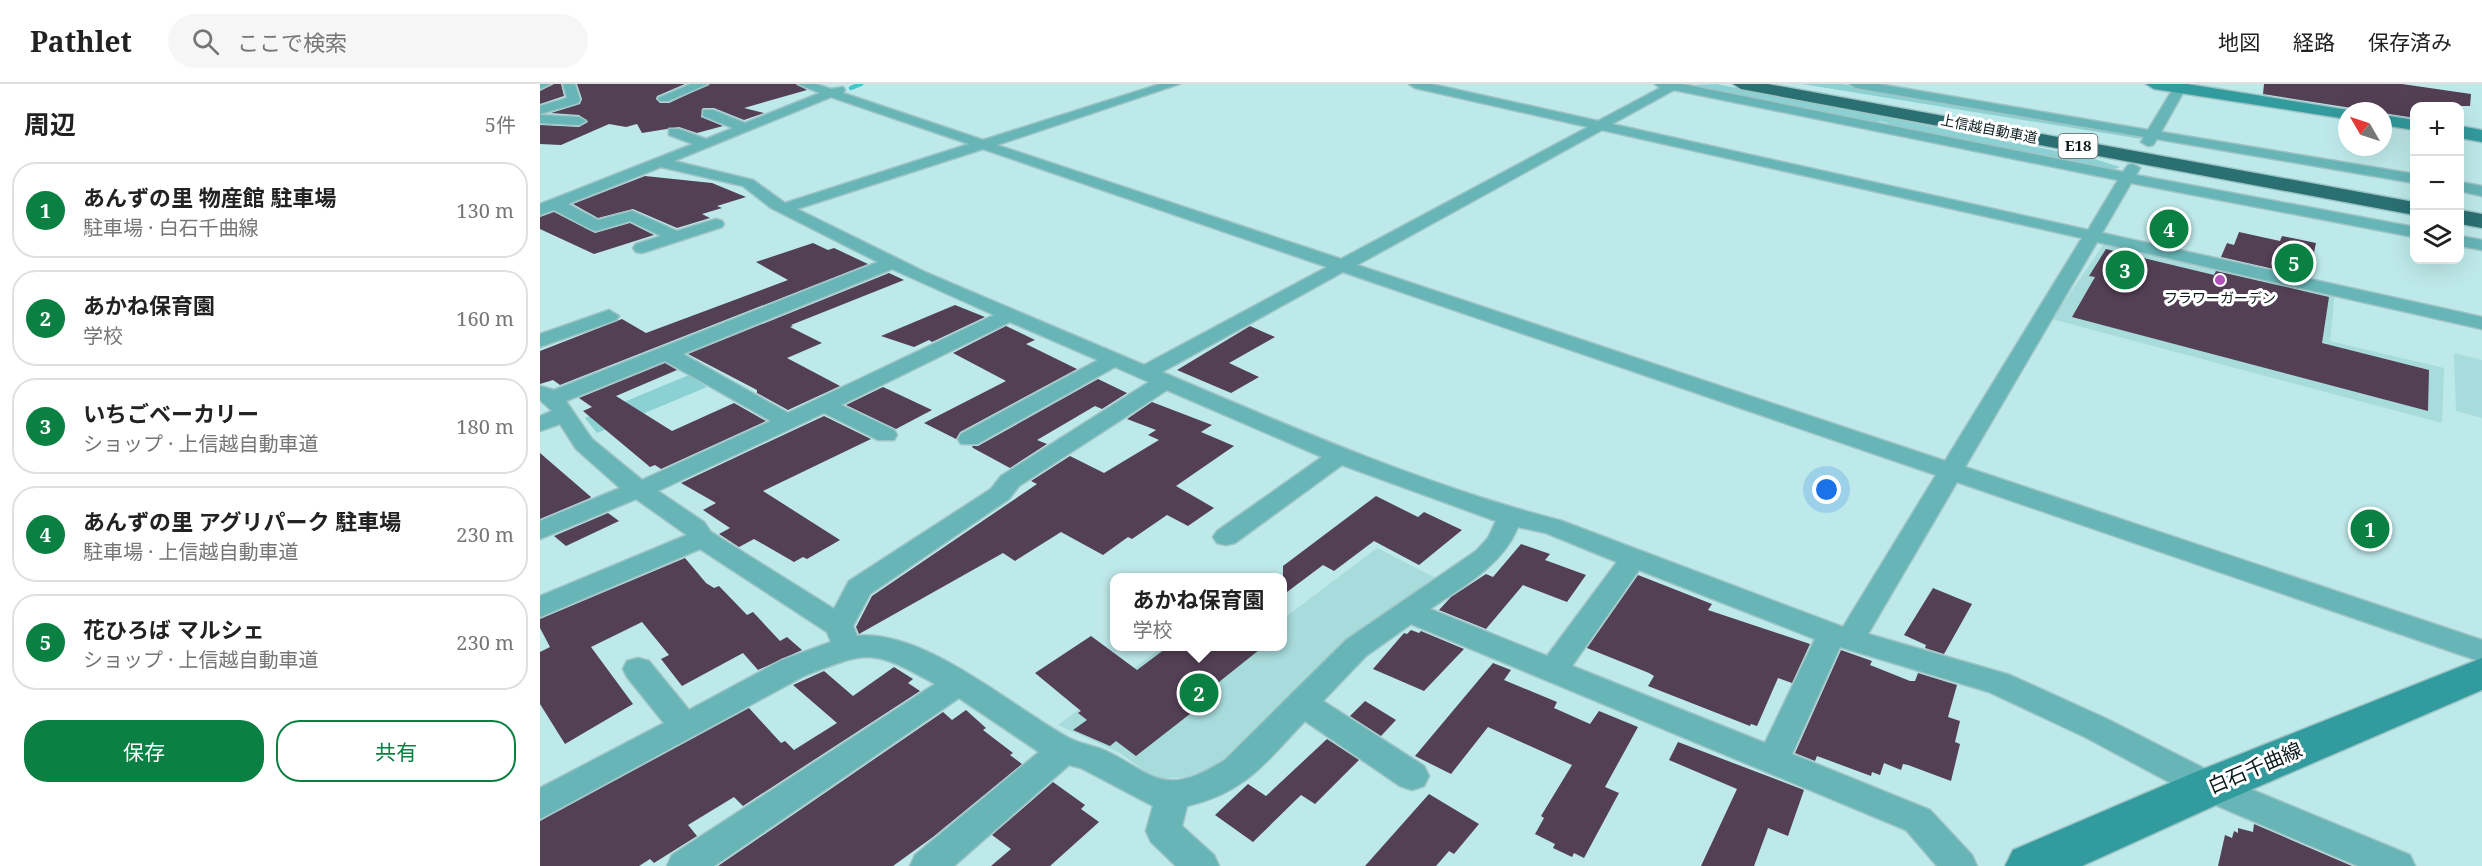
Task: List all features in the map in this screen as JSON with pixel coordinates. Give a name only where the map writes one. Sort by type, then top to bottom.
[{"type":"highway","name":"上信越自動車道","points":[[1741,84],[2410,208]]},
{"type":"highway","name":"上信越自動車道","points":[[1778,84],[2410,197]]},
{"type":"highway","points":[[2464,207],[2482,210]]},
{"type":"highway","points":[[2464,218],[2482,221]]},
{"type":"main road","points":[[2154,84],[2181,86],[2338,112]]},
{"type":"main road","points":[[2392,121],[2410,124]]},
{"type":"main road","points":[[2464,133],[2482,136]]},
{"type":"main road","name":"白石千曲線","points":[[2030,866],[2209,787],[2482,673]]},
{"type":"street","points":[[540,85],[544,84]]},
{"type":"street","points":[[540,110],[574,100],[569,84]]},
{"type":"street","points":[[664,99],[702,84]]},
{"type":"street","points":[[804,84],[2482,651]]},
{"type":"street","points":[[547,207],[854,84]]},
{"type":"street","points":[[784,208],[1173,84]]},
{"type":"street","points":[[1415,84],[2482,323]]},
{"type":"street","points":[[1856,84],[2151,138],[2410,178]]},
{"type":"street","points":[[843,637],[846,616],[859,588],[1000,494],[1010,481],[1156,377],[1343,266],[1670,85],[2131,173],[2410,231]]},
{"type":"street","points":[[2151,138],[2181,86]]},
{"type":"street","points":[[708,113],[746,128]]},
{"type":"street","points":[[540,119],[579,121]]},
{"type":"street","points":[[674,132],[705,144]]},
{"type":"street","points":[[659,162],[748,183],[784,208],[892,263],[1339,456],[1510,517],[1553,527],[1841,636],[1999,683],[2096,728],[2209,787],[2397,866]]},
{"type":"street","points":[[1773,761],[1841,636],[1952,471],[2131,173]]},
{"type":"street","points":[[2464,188],[2482,191]]},
{"type":"street","points":[[547,207],[596,226],[632,216],[675,237]]},
{"type":"street","points":[[642,248],[716,224]]},
{"type":"street","points":[[2464,242],[2482,245]]},
{"type":"street","points":[[540,424],[552,401],[892,263]]},
{"type":"street","points":[[540,531],[641,488],[665,481],[1010,315]]},
{"type":"street","points":[[540,341],[609,316]]},
{"type":"street","points":[[666,353],[788,422]]},
{"type":"street","points":[[969,439],[1113,360]]},
{"type":"street","points":[[552,401],[584,443],[607,465],[695,528],[702,538],[843,637],[905,654],[958,683],[1063,751],[1089,757],[1158,794],[1188,792],[1214,784],[1236,770],[1356,648],[1485,557],[1499,542],[1510,517]]},
{"type":"street","points":[[823,404],[886,435]]},
{"type":"street","points":[[1226,537],[1339,456]]},
{"type":"street","points":[[540,607],[702,538]]},
{"type":"street","points":[[1553,671],[1633,559]]},
{"type":"street","points":[[1407,611],[1918,820],[1959,866]]},
{"type":"street","points":[[540,805],[793,668],[843,637]]},
{"type":"street","points":[[638,669],[684,726]]},
{"type":"street","points":[[685,866],[958,683]]},
{"type":"street","points":[[1302,704],[1413,776]]},
{"type":"street","points":[[928,866],[1063,751]]},
{"type":"street","points":[[1173,793],[1163,831],[1202,866]]},
{"type":"shaded area","points":[[1717,84],[2091,158],[2120,167],[2107,172],[1885,127],[1888,123],[1879,121],[1876,125],[1698,88],[1693,85]]},
{"type":"shaded area","points":[[1802,84],[1842,84],[2130,131],[2141,139]]},
{"type":"shaded area","points":[[2106,241],[2335,292],[2330,341],[2444,368],[2442,423],[2052,319]]},
{"type":"shaded area","points":[[2454,353],[2482,360],[2482,418],[2456,411]]},
{"type":"shaded area","points":[[689,375],[707,387],[597,433],[585,418]]},
{"type":"shaded area","points":[[1377,548],[1436,578],[1221,766],[1196,776],[1162,779],[1151,776],[1120,753],[1058,725],[1157,651],[1287,651],[1287,616]]},
{"type":"building","points":[[554,84],[561,84],[564,96],[540,104],[540,91]]},
{"type":"building","points":[[577,84],[685,84],[657,96],[656,99],[660,103],[669,103],[710,84],[796,84],[807,90],[744,108],[764,113],[744,120],[714,108],[703,108],[701,117],[723,126],[697,133],[679,127],[642,133],[637,124],[626,127],[609,124],[561,145],[540,144],[540,125],[579,127],[588,122],[579,115],[551,113],[580,104],[582,99]]},
{"type":"building","points":[[2264,84],[2402,84],[2471,94],[2470,106],[2464,106],[2464,102],[2410,102],[2410,117],[2392,114],[2392,102],[2338,102],[2338,106],[2263,94]]},
{"type":"building","points":[[645,176],[712,183],[746,197],[717,206],[722,208],[702,214],[710,218],[677,228],[633,209],[598,218],[573,204]]},
{"type":"building","points":[[554,212],[595,233],[630,223],[654,235],[594,254],[540,229],[540,217]]},
{"type":"building","points":[[2239,232],[2280,241],[2282,236],[2316,243],[2309,277],[2221,257],[2227,243],[2234,245]]},
{"type":"building","points":[[813,243],[828,250],[834,248],[868,264],[560,385],[553,380],[540,384],[540,351],[622,319],[646,333],[788,280],[756,262]]},
{"type":"building","points":[[2106,249],[2214,275],[2216,271],[2329,297],[2322,343],[2429,370],[2428,411],[2072,317],[2095,277],[2089,276]]},
{"type":"building","points":[[889,273],[904,280],[791,325],[793,326],[790,327],[822,343],[787,358],[840,386],[788,410],[757,393],[757,390],[688,354]]},
{"type":"building","points":[[955,305],[985,317],[932,342],[929,340],[914,347],[881,336]]},
{"type":"building","points":[[1006,326],[1035,340],[1026,344],[1077,369],[960,432],[956,439],[924,423],[1006,381],[953,353]]},
{"type":"building","points":[[1250,326],[1275,337],[1229,363],[1259,377],[1231,393],[1177,370]]},
{"type":"building","points":[[665,363],[677,370],[616,396],[672,431],[734,403],[766,421],[661,469],[655,465],[650,467],[583,411],[592,407],[579,398]]},
{"type":"building","points":[[1098,379],[1127,393],[1102,409],[1095,406],[1037,440],[1047,444],[1010,468],[973,448],[972,446],[978,446]]},
{"type":"building","points":[[883,387],[932,410],[896,429],[846,405]]},
{"type":"building","points":[[1152,402],[1212,425],[1201,432],[1234,446],[1176,486],[1214,508],[1188,526],[1167,515],[1132,539],[1128,537],[1103,555],[1061,532],[1015,561],[1003,553],[859,634],[856,627],[872,596],[1037,484],[1031,481],[1070,456],[1104,473],[1159,440],[1148,435],[1156,430],[1127,419]]},
{"type":"building","points":[[824,416],[871,439],[763,491],[840,540],[807,559],[803,557],[794,562],[754,539],[739,547],[719,534],[730,528],[703,510],[716,503],[681,483]]},
{"type":"building","points":[[540,453],[591,497],[540,519]]},
{"type":"building","points":[[1376,496],[1418,517],[1424,512],[1462,530],[1419,565],[1374,541],[1334,571],[1323,565],[1287,592],[1287,573],[1283,573],[1283,566]]},
{"type":"building","points":[[608,513],[619,521],[566,546],[554,536]]},
{"type":"building","points":[[1521,544],[1550,554],[1545,560],[1586,575],[1567,602],[1523,585],[1486,629],[1439,610],[1451,597],[1486,574],[1493,577]]},
{"type":"building","points":[[685,558],[706,583],[714,588],[719,586],[747,615],[753,612],[780,641],[787,637],[802,650],[758,670],[743,653],[682,686],[661,659],[669,655],[642,622],[591,647],[633,704],[565,744],[540,704],[540,652],[550,647],[540,628],[540,619]]},
{"type":"building","points":[[1638,575],[1712,604],[1708,610],[1810,644],[1792,683],[1778,678],[1757,726],[1751,724],[1750,726],[1648,686],[1654,676],[1587,648]]},
{"type":"building","points":[[1933,588],[1972,604],[1944,654],[1925,648],[1926,645],[1904,635]]},
{"type":"building","points":[[1411,630],[1419,633],[1421,631],[1464,649],[1424,691],[1373,669],[1404,633],[1407,634]]},
{"type":"building","points":[[1091,636],[1137,670],[1162,651],[1258,651],[1219,682],[1195,710],[1136,756],[1116,741],[1110,746],[1073,730],[1087,720],[1078,713],[1081,711],[1035,673]]},
{"type":"building","points":[[1841,650],[1872,661],[1870,665],[1910,681],[1915,681],[1918,673],[1957,685],[1948,717],[1960,721],[1955,742],[1960,744],[1951,781],[1903,764],[1901,770],[1884,763],[1880,775],[1872,772],[1871,776],[1817,756],[1815,761],[1795,753]]},
{"type":"building","points":[[1493,663],[1511,670],[1504,680],[1557,702],[1554,708],[1590,724],[1599,711],[1638,727],[1605,787],[1619,793],[1584,858],[1574,853],[1572,857],[1553,848],[1555,844],[1535,834],[1544,818],[1541,816],[1572,765],[1488,727],[1451,774],[1415,756]]},
{"type":"building","points":[[894,667],[913,679],[908,683],[920,691],[743,806],[734,797],[688,825],[697,836],[654,863],[650,859],[639,866],[540,866],[540,821],[749,708],[781,743],[785,741],[794,750],[837,723],[793,685],[824,671],[853,696]]},
{"type":"building","points":[[1365,701],[1396,720],[1381,736],[1350,716]]},
{"type":"building","points":[[966,710],[986,728],[983,730],[1013,753],[1010,755],[1022,764],[933,837],[893,866],[718,866],[943,712],[952,720]]},
{"type":"building","points":[[1327,739],[1359,760],[1315,804],[1301,795],[1253,842],[1215,815],[1248,784],[1266,796]]},
{"type":"building","points":[[1678,742],[1804,790],[1788,836],[1768,828],[1754,866],[1701,866],[1737,789],[1669,760]]},
{"type":"building","points":[[1053,782],[1085,805],[1081,809],[1099,822],[1050,866],[991,866],[1011,849],[992,835]]},
{"type":"building","points":[[1429,794],[1479,824],[1454,854],[1449,851],[1436,866],[1365,866]]},
{"type":"building","points":[[2254,824],[2352,866],[2218,866],[2225,835],[2232,838],[2234,831],[2238,833],[2238,828],[2253,832]]},
{"type":"waterway","points":[[851,88],[861,84]]},
{"type":"place","name":"あんずの里 アグリパーク 駐車場","points":[[2169,229]]},
{"type":"place","name":"花ひろば マルシェ","points":[[2294,263]]},
{"type":"place","name":"いちごベーカリー","points":[[2125,270]]},
{"type":"place","name":"フラワーガーデン","points":[[2220,280]]},
{"type":"place","name":"あんずの里 物産館 駐車場","points":[[2370,529]]},
{"type":"place","name":"あかね保育園","points":[[1199,693]]}]
